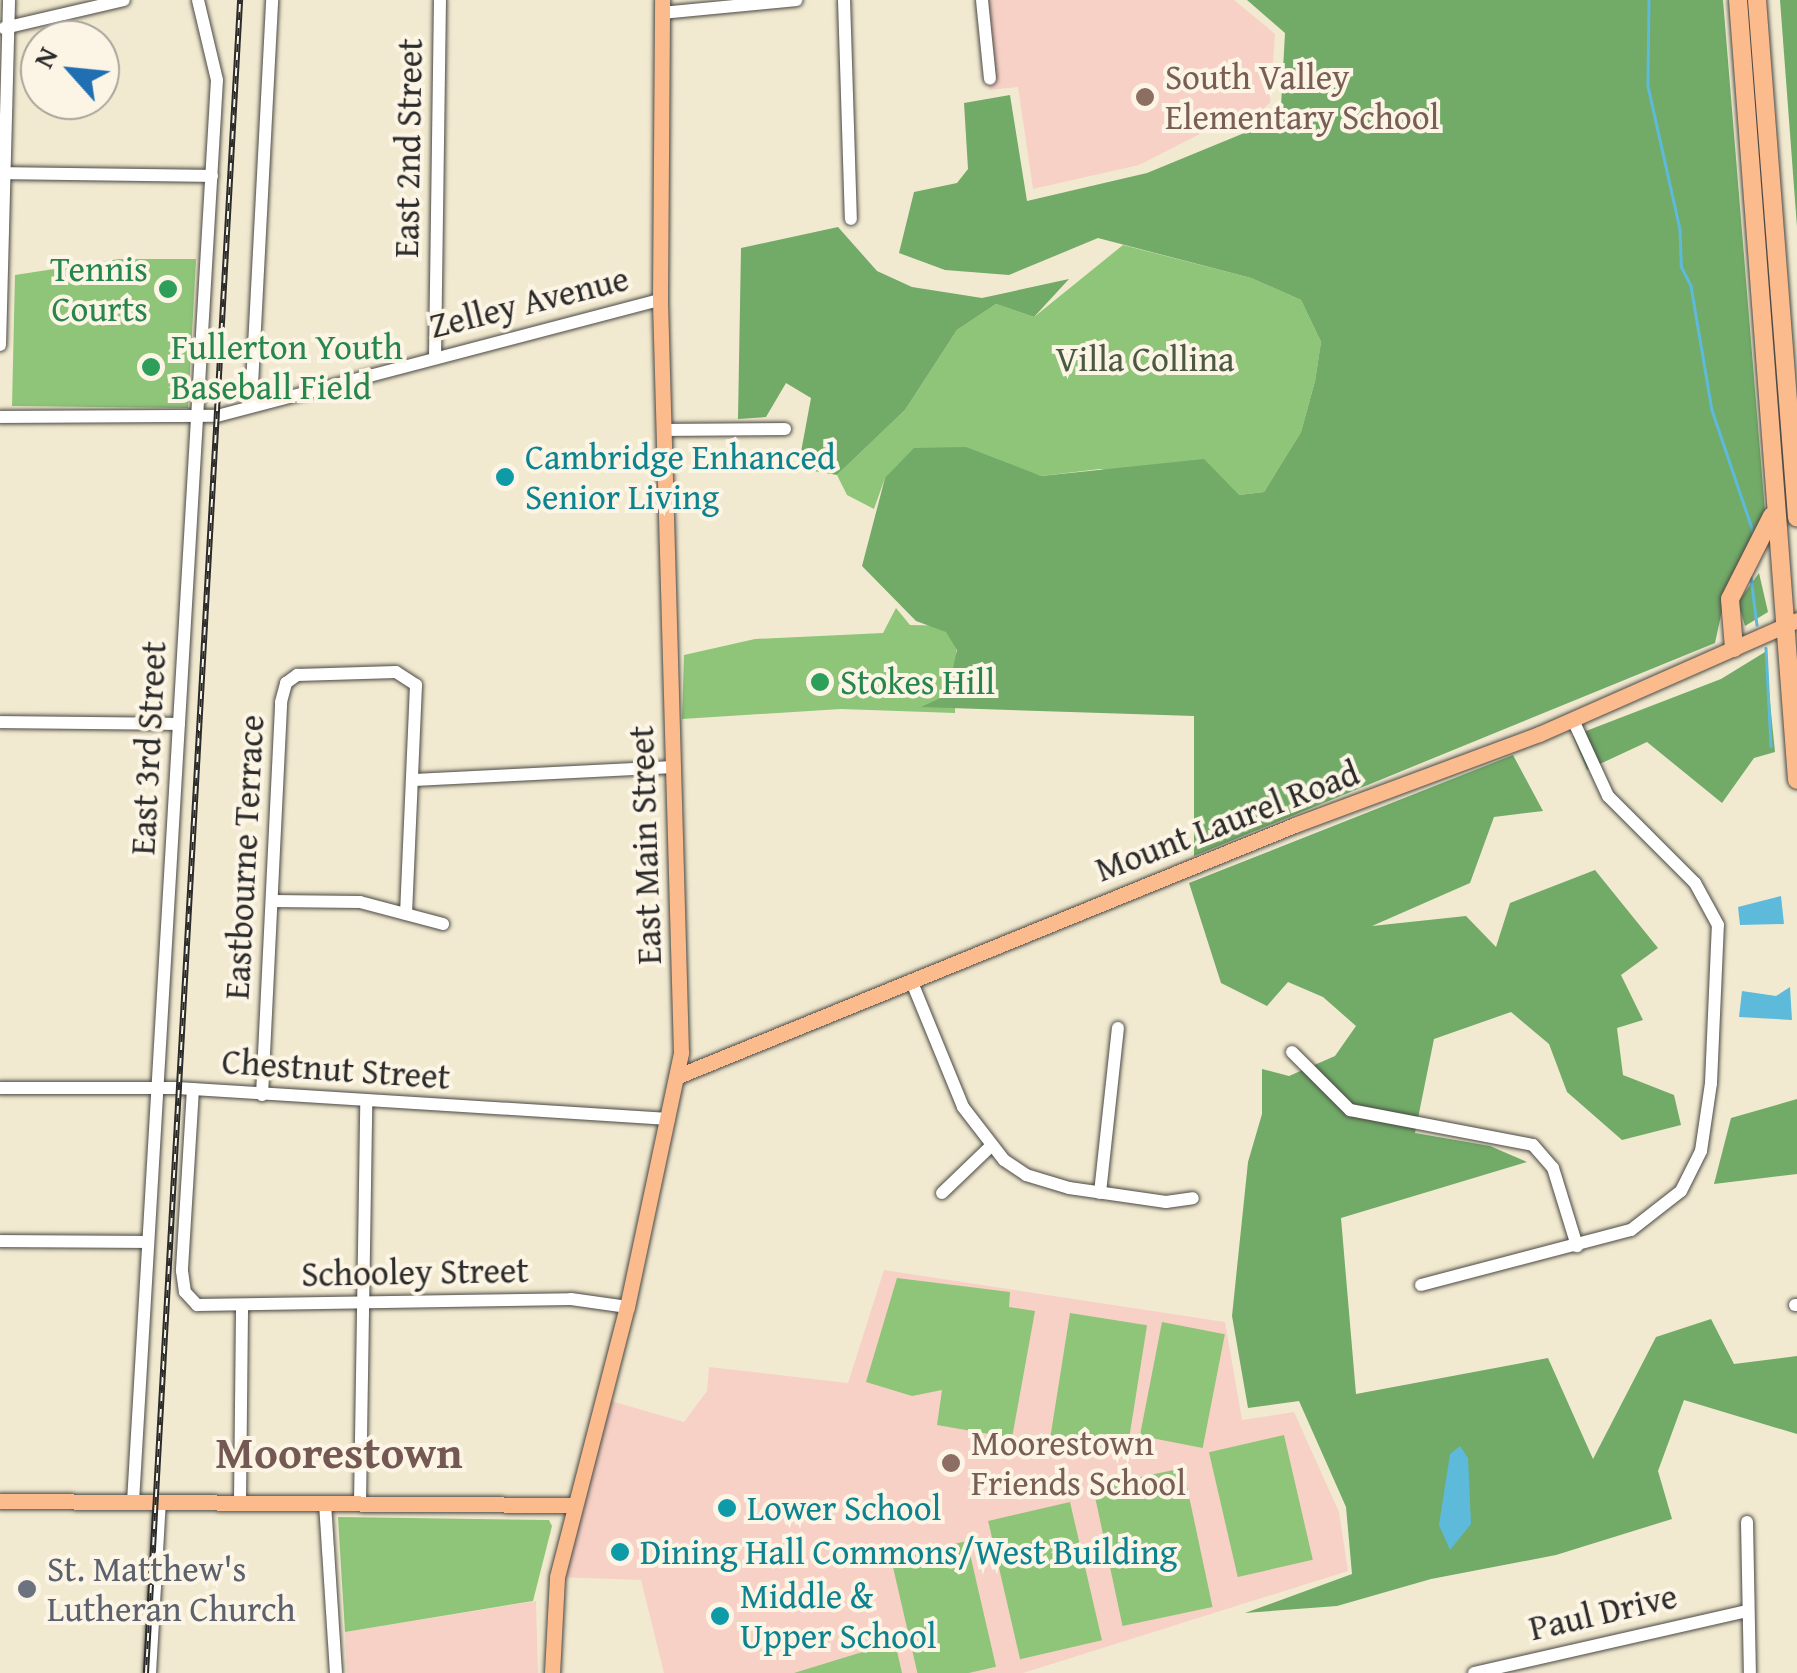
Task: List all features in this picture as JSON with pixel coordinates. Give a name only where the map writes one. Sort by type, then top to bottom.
[{"type":"highway","points":[[1738,0],[1775,506],[1791,622],[1797,780]]},
{"type":"highway","points":[[1757,0],[1797,517]]},
{"type":"highway","points":[[1734,648],[1730,600],[1762,546],[1775,506]]},
{"type":"main road","name":"East Main Street","points":[[552,1673],[554,1599],[574,1505],[627,1307],[678,1076],[660,300],[662,6]]},
{"type":"main road","name":"Mount Laurel Road","points":[[678,1076],[911,980],[1573,720],[1791,622]]},
{"type":"main road","points":[[0,1502],[574,1505]]},
{"type":"street","points":[[0,345],[4,28],[9,0]]},
{"type":"street","points":[[4,28],[124,0]]},
{"type":"street","name":"East 3rd Street","points":[[133,1502],[217,80],[198,0]]},
{"type":"street","points":[[251,404],[272,0]]},
{"type":"street","name":"East 2nd Street","points":[[436,356],[440,0]]},
{"type":"street","points":[[662,6],[796,0]]},
{"type":"street","points":[[844,0],[851,219]]},
{"type":"street","points":[[982,0],[990,79]]},
{"type":"street","points":[[3,173],[212,176]]},
{"type":"street","name":"Zelley Avenue","points":[[0,416],[198,417],[660,300]]},
{"type":"street","points":[[664,430],[785,429]]},
{"type":"street","name":"Eastbourne Terrace","points":[[262,1095],[286,683],[312,672],[408,676],[419,700],[415,780]]},
{"type":"street","points":[[1421,1285],[1616,1236],[1658,1213],[1696,1165],[1711,1083],[1720,941],[1705,896],[1608,796],[1573,720]]},
{"type":"street","points":[[0,722],[179,724]]},
{"type":"street","points":[[406,914],[415,780],[673,767]]},
{"type":"street","points":[[273,901],[338,900],[443,924]]},
{"type":"street","points":[[911,980],[963,1107],[991,1146],[1026,1176],[1100,1193],[1192,1198]]},
{"type":"street","points":[[1100,1193],[1118,1028]]},
{"type":"street","points":[[1292,1052],[1350,1110],[1533,1145],[1553,1168],[1577,1246]]},
{"type":"street","name":"Chestnut Street","points":[[0,1088],[194,1089],[668,1119]]},
{"type":"street","name":"Schooley Street","points":[[194,1089],[182,1284],[190,1300],[205,1307],[571,1299],[627,1307]]},
{"type":"street","points":[[360,1503],[366,1101]]},
{"type":"street","points":[[942,1193],[991,1146]]},
{"type":"street","points":[[0,1242],[148,1242]]},
{"type":"street","points":[[240,1502],[242,1306]]},
{"type":"street","points":[[150,1673],[160,1502]]},
{"type":"street","points":[[325,1503],[336,1673]]},
{"type":"street","points":[[1747,1522],[1750,1673]]},
{"type":"street","name":"Paul Drive","points":[[1474,1673],[1746,1611]]},
{"type":"shaded area","name":"South Valley Elementary School","points":[[981,0],[1234,0],[1275,34],[1270,103],[1250,121],[1206,131],[1139,165],[1033,189],[1018,87],[989,90]]},
{"type":"shaded area","name":"Moorestown Friends School","points":[[884,1270],[1225,1322],[1242,1420],[1294,1412],[1339,1512],[1348,1571],[1023,1673],[664,1673],[641,1580],[557,1577],[604,1399],[684,1422],[707,1391],[709,1367],[848,1383]]},
{"type":"shaded area","points":[[536,1601],[538,1673],[347,1673],[345,1632]]},
{"type":"green space","points":[[1247,0],[1723,0],[1765,511],[1728,583],[1715,643],[1194,856],[1194,716],[921,707],[947,695],[957,650],[946,632],[916,621],[862,566],[885,478],[914,448],[966,447],[1041,476],[1204,459],[1239,495],[1264,492],[1301,432],[1315,381],[1321,342],[1301,300],[1251,278],[1098,238],[1009,275],[945,270],[899,253],[914,192],[957,183],[968,169],[964,103],[1010,95],[1027,201],[1147,173],[1254,129],[1281,106],[1285,33]]},
{"type":"green space","points":[[1780,0],[1797,0],[1797,227]]},
{"type":"green space","points":[[838,227],[877,271],[912,287],[982,298],[1069,279],[1034,317],[996,304],[957,330],[905,410],[837,475],[798,468],[811,398],[786,383],[766,417],[738,419],[741,248]]},
{"type":"green space","name":"Villa Collina","points":[[1123,245],[1251,278],[1301,300],[1321,342],[1315,381],[1301,432],[1264,492],[1239,495],[1100,469],[1041,476],[1011,467],[885,478],[874,509],[847,495],[837,475],[905,410],[957,330],[996,304],[1034,317]]},
{"type":"green space","points":[[119,259],[196,259],[188,408],[12,406],[15,275]]},
{"type":"green space","points":[[1759,573],[1768,612],[1745,626],[1738,602]]},
{"type":"green space","name":"Stokes Hill","points":[[896,608],[910,625],[957,626],[955,713],[841,709],[682,719],[684,655],[755,639],[883,633]]},
{"type":"green space","points":[[1765,652],[1775,752],[1754,758],[1722,803],[1647,742],[1587,770],[1573,736],[1721,679]]},
{"type":"green space","points":[[1513,755],[1543,811],[1494,817],[1470,883],[1372,926],[1466,916],[1496,947],[1510,903],[1595,870],[1658,948],[1621,975],[1643,1020],[1617,1028],[1623,1075],[1674,1095],[1681,1125],[1622,1140],[1567,1092],[1549,1044],[1511,1012],[1434,1039],[1415,1133],[1490,1146],[1527,1162],[1341,1218],[1356,1394],[1548,1358],[1593,1459],[1656,1337],[1711,1319],[1734,1364],[1797,1356],[1797,1434],[1684,1400],[1658,1471],[1672,1519],[1556,1555],[1431,1579],[1337,1606],[1245,1613],[1352,1574],[1346,1507],[1299,1401],[1248,1408],[1232,1316],[1248,1162],[1262,1114],[1262,1069],[1289,1076],[1335,1056],[1356,1026],[1323,997],[1288,982],[1267,1006],[1221,983],[1189,883]]},
{"type":"green space","points":[[1797,1099],[1797,1174],[1714,1184],[1731,1118]]},
{"type":"green space","points":[[897,1278],[1010,1292],[1009,1307],[1035,1311],[1012,1438],[937,1425],[942,1390],[912,1396],[866,1382]]},
{"type":"green space","points":[[1070,1313],[1147,1325],[1127,1453],[1050,1440]]},
{"type":"green space","points":[[1162,1322],[1225,1334],[1203,1448],[1140,1436]]},
{"type":"green space","points":[[1284,1435],[1313,1560],[1238,1577],[1209,1452]]},
{"type":"green space","points":[[1183,1468],[1213,1607],[1123,1626],[1093,1487]]},
{"type":"green space","points":[[1070,1502],[1102,1640],[1020,1659],[988,1521]]},
{"type":"green space","points":[[338,1517],[549,1520],[552,1526],[533,1601],[345,1632]]},
{"type":"green space","points":[[967,1541],[996,1667],[969,1673],[917,1673],[891,1559]]},
{"type":"green space","points":[[895,1642],[902,1673],[794,1673]]},
{"type":"water","points":[[1781,896],[1784,924],[1740,925],[1738,907]]},
{"type":"water","points":[[1790,987],[1792,1020],[1739,1017],[1742,991],[1776,996]]},
{"type":"water","points":[[1460,1446],[1468,1458],[1471,1524],[1450,1550],[1439,1525],[1450,1454]]},
{"type":"waterway","points":[[1649,0],[1648,86],[1680,229],[1681,266],[1691,286],[1712,410],[1754,534]]},
{"type":"waterway","points":[[1751,577],[1757,625]]},
{"type":"waterway","points":[[1766,648],[1771,746]]},
{"type":"railway","points":[[146,1673],[240,0]]},
{"type":"place","name":"South Valley Elementary School","points":[[1145,97]]},
{"type":"place","name":"Tennis Courts","points":[[168,289]]},
{"type":"place","name":"Fullerton Youth Baseball Field","points":[[151,367]]},
{"type":"place","name":"Cambridge Enhanced Senior Living","points":[[505,477]]},
{"type":"place","name":"Stokes Hill","points":[[820,682]]},
{"type":"place","name":"Moorestown Friends School","points":[[951,1463]]},
{"type":"place","name":"Lower School","points":[[727,1508]]},
{"type":"place","name":"Dining Hall Commons/West Building","points":[[620,1552]]},
{"type":"place","name":"St. Matthew's Lutheran Church","points":[[27,1589]]},
{"type":"place","name":"Middle & Upper School","points":[[720,1616]]},
{"type":"district","name":"Moorestown","points":[[339,1452]]}]
